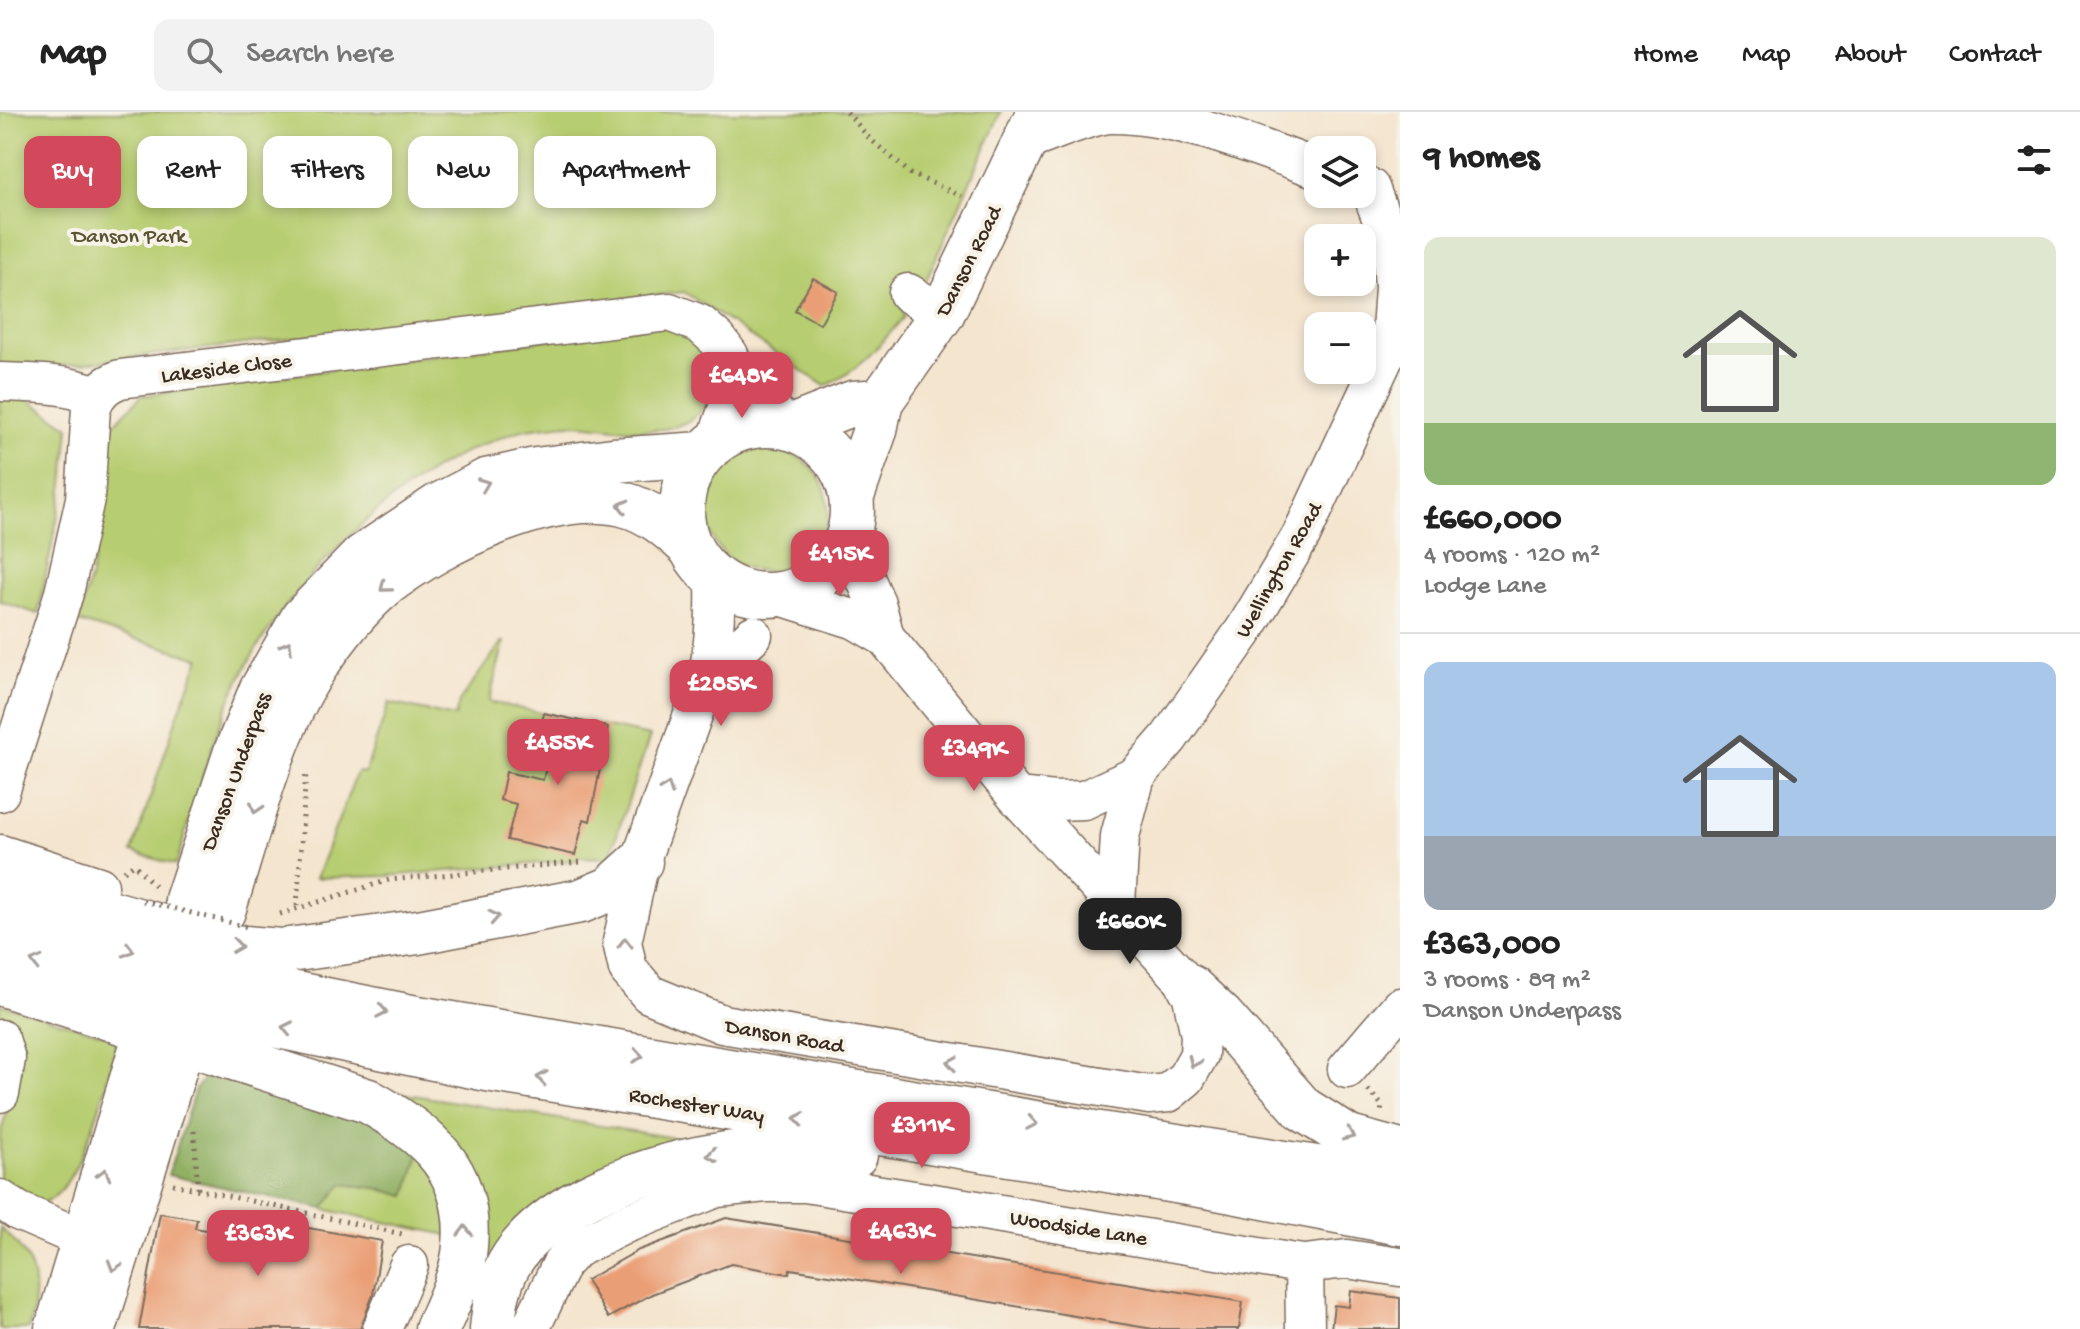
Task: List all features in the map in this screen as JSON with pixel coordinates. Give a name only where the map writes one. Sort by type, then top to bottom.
[{"type":"main road","name":"Danson Road","points":[[852,496],[875,430],[881,401],[925,303],[1033,126]]},
{"type":"main road","points":[[786,426],[853,403],[881,401]]},
{"type":"main road","points":[[762,424],[786,426],[812,437],[830,453],[844,473],[852,496],[853,518],[848,540],[835,562],[817,580],[799,590],[777,595],[753,595],[733,589],[702,562],[682,522],[682,497],[689,474],[709,448],[742,429],[762,424]]},
{"type":"main road","name":"Danson Underpass","points":[[229,915],[236,752],[261,691],[303,618],[362,557],[438,506],[486,481],[536,470],[709,448]]},
{"type":"main road","name":"Danson Underpass","points":[[229,915],[267,772],[289,718],[313,669],[347,622],[387,584],[462,537],[522,512],[591,500],[624,504],[658,519],[702,562]]},
{"type":"main road","points":[[0,881],[232,947],[282,951],[418,932],[581,901],[610,889],[640,862]]},
{"type":"main road","name":"Rochester Way","points":[[0,914],[286,992],[417,1018],[1100,1134],[1400,1181]]},
{"type":"main road","name":"Rochester Way","points":[[0,952],[123,988],[278,1026],[487,1069],[1206,1186],[1400,1225]]},
{"type":"main road","points":[[0,983],[368,1101],[405,1122],[436,1149],[458,1182],[464,1214],[465,1247],[442,1318]]},
{"type":"main road","points":[[1190,987],[1222,1017],[1303,1109],[1349,1138],[1400,1152]]},
{"type":"main road","points":[[57,1329],[85,1240],[160,1053],[94,1329]]},
{"type":"main road","points":[[505,1326],[500,1285],[514,1256],[540,1227],[571,1205],[646,1171],[710,1155],[742,1151],[796,1150],[844,1154],[1331,1226],[1400,1225]]},
{"type":"street","points":[[1033,126],[1120,112],[1168,114],[1304,164]]},
{"type":"street","name":"Wellington Road","points":[[1017,797],[1084,800],[1136,776],[1169,738],[1244,631],[1293,549],[1395,340],[1391,244],[1377,192]]},
{"type":"street","name":"Lakeside Close","points":[[97,395],[107,384],[120,379],[669,312],[700,324],[717,339],[729,355],[738,379],[766,399],[786,426]]},
{"type":"street","points":[[709,448],[738,379]]},
{"type":"street","points":[[0,382],[53,384],[80,388],[97,395],[90,416],[85,499],[64,593],[0,792]]},
{"type":"street","points":[[848,540],[876,603],[885,637]]},
{"type":"street","name":"Danson Road","points":[[702,562],[716,620],[713,653],[640,862],[622,942],[628,969],[649,994],[722,1024],[1149,1095],[1168,1093],[1186,1078],[1199,1055],[1200,1035],[1190,987]]},
{"type":"street","points":[[777,595],[856,620],[885,637],[1017,797],[1190,987]]},
{"type":"street","points":[[713,653],[737,650],[753,635]]},
{"type":"street","name":"Wellington Road","points":[[1116,904],[1120,836],[1136,776]]},
{"type":"street","points":[[0,854],[99,886]]},
{"type":"street","points":[[1347,1069],[1400,1007]]},
{"type":"street","points":[[0,1039],[6,1059],[0,1093]]},
{"type":"street","name":"Woodside Lane","points":[[505,1326],[575,1249],[625,1224],[717,1188],[766,1183],[820,1186],[1304,1264],[1347,1259],[1400,1267]]},
{"type":"street","points":[[0,1199],[18,1211],[85,1240]]},
{"type":"street","points":[[382,1329],[407,1250]]},
{"type":"street","points":[[1304,1264],[1305,1329]]},
{"type":"street","points":[[442,1318],[505,1326]]},
{"type":"path","points":[[847,112],[869,138],[911,174],[970,200]]},
{"type":"path","points":[[297,906],[307,764]]},
{"type":"path","points":[[272,917],[297,906],[389,880],[584,862]]},
{"type":"path","points":[[99,886],[134,864],[164,894],[229,915]]},
{"type":"path","points":[[143,901],[229,915]]},
{"type":"path","points":[[194,1127],[198,1190]]},
{"type":"path","points":[[163,1182],[407,1250]]},
{"type":"green space","name":"Danson Park","points":[[0,112],[1001,112],[925,283],[901,300],[904,317],[859,365],[825,386],[684,292],[7,372],[24,397],[69,427],[64,484],[38,614],[0,601]]},
{"type":"green space","points":[[661,324],[699,343],[711,359],[710,392],[693,418],[665,429],[633,430],[569,424],[518,431],[454,458],[377,511],[307,580],[252,656],[216,735],[176,865],[132,852],[200,658],[78,622],[91,575],[104,500],[112,426],[142,396]]},
{"type":"green space","points":[[767,449],[790,453],[810,467],[824,487],[828,510],[824,533],[810,553],[790,567],[767,571],[744,567],[724,553],[710,533],[706,510],[710,487],[724,467],[744,453]]},
{"type":"green space","points":[[502,642],[489,702],[650,736],[609,858],[578,857],[577,860],[387,876],[316,878],[357,772],[365,773],[389,703],[455,717],[459,702]]},
{"type":"green space","points":[[0,1004],[116,1038],[109,1075],[85,1146],[65,1185],[54,1197],[37,1204],[0,1182],[0,1135],[20,1064],[0,1023]]},
{"type":"green space","points":[[206,1076],[336,1103],[421,1147],[406,1196],[342,1184],[323,1209],[168,1175],[195,1090]]},
{"type":"green space","points":[[395,1092],[687,1140],[481,1293],[477,1259]]},
{"type":"green space","points":[[421,1147],[442,1182],[448,1235],[323,1209],[342,1184],[406,1196]]},
{"type":"green space","points":[[0,1228],[22,1250],[32,1273],[34,1298],[29,1329],[0,1329]]},
{"type":"building","points":[[813,278],[838,292],[820,324],[795,310]]},
{"type":"building","points":[[544,713],[608,727],[590,821],[584,819],[575,855],[507,840],[516,804],[500,800],[506,772],[543,780],[553,738],[539,735]]},
{"type":"building","points":[[160,1213],[197,1219],[195,1228],[238,1236],[241,1216],[382,1241],[373,1295],[360,1329],[139,1329]]},
{"type":"building","points":[[726,1218],[1243,1302],[1239,1329],[1153,1329],[829,1275],[790,1269],[789,1274],[731,1264],[652,1294],[608,1318],[586,1280],[639,1250]]},
{"type":"building","points":[[1351,1291],[1400,1298],[1400,1329],[1331,1329],[1334,1305],[1349,1307]]}]
